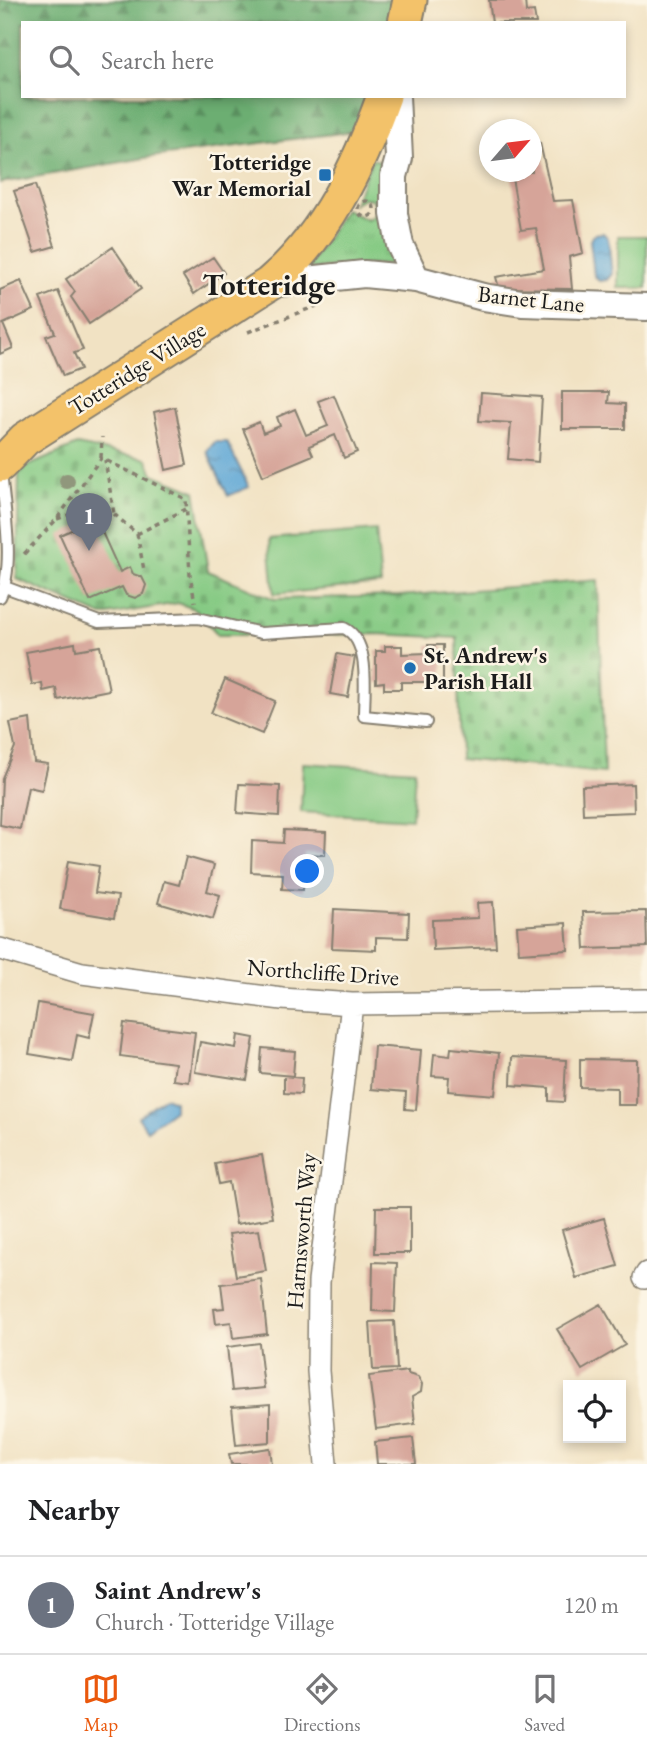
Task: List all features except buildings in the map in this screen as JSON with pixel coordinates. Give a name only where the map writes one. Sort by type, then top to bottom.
[{"type":"main road","points":[[406,21],[411,0]]},
{"type":"main road","name":"Totteridge Village","points":[[0,464],[25,439],[269,284],[295,263],[323,225],[365,143],[383,98]]},
{"type":"street","points":[[396,98],[399,158],[394,176],[395,225],[416,279]]},
{"type":"street","points":[[365,143],[383,151],[394,176]]},
{"type":"street","name":"Barnet Lane","points":[[269,284],[364,274],[416,279],[483,297],[522,303],[647,307]]},
{"type":"street","name":"Northcliffe Drive","points":[[0,949],[82,973],[282,999],[352,1004],[647,1000]]},
{"type":"street","name":"Harmsworth Way","points":[[326,1464],[318,1371],[319,1282],[352,1004]]},
{"type":"lane","points":[[0,464],[7,563],[2,592],[99,622],[198,618],[261,633],[344,628],[355,636],[362,654],[364,716],[426,722]]},
{"type":"path","points":[[244,333],[320,304]]},
{"type":"path","points":[[102,438],[103,459],[114,513],[137,534],[144,570]]},
{"type":"path","points":[[103,459],[186,499],[190,575],[198,618]]},
{"type":"path","points":[[7,563],[15,564],[55,520],[103,459]]},
{"type":"path","points":[[137,534],[186,509]]},
{"type":"path","points":[[55,520],[80,511],[114,513]]},
{"type":"green space","points":[[0,0],[402,0],[398,21],[21,21],[21,98],[380,98],[364,130],[151,157],[0,183]]},
{"type":"green space","points":[[372,159],[382,162],[385,169],[385,210],[377,208],[372,199],[363,198],[354,204]]},
{"type":"green space","points":[[345,209],[367,220],[375,214],[387,216],[393,261],[391,264],[307,269]]},
{"type":"green space","points":[[618,236],[647,236],[647,288],[618,288]]},
{"type":"green space","points":[[77,445],[147,459],[153,474],[195,491],[208,571],[274,599],[399,596],[598,580],[604,773],[460,759],[457,638],[376,634],[218,635],[197,610],[178,603],[102,616],[17,579],[19,470]]},
{"type":"green space","points":[[376,530],[381,584],[274,594],[269,539]]},
{"type":"green space","points":[[303,763],[415,770],[412,819],[301,812]]},
{"type":"water","points":[[603,233],[608,238],[612,274],[607,280],[599,281],[594,275],[590,240],[595,234]]},
{"type":"water","points":[[215,442],[227,442],[249,487],[228,496],[207,451]]},
{"type":"water","points":[[165,1097],[174,1101],[174,1110],[147,1130],[138,1117]]},
{"type":"place","name":"Totteridge War Memorial","points":[[325,175]]},
{"type":"place","name":"Saint Andrew's","points":[[89,551]]},
{"type":"place","name":"St. Andrew's Parish Hall","points":[[410,668]]},
{"type":"district","name":"Totteridge","points":[[269,284]]}]
